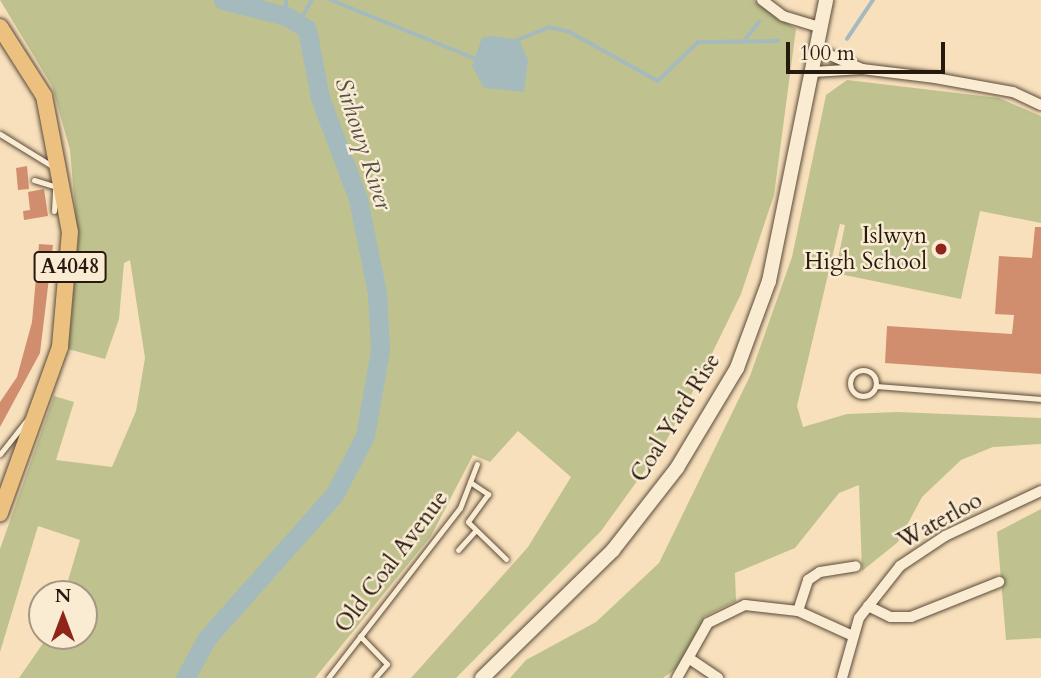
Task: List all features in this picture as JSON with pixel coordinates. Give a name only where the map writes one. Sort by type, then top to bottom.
[{"type":"main road","name":"Coal Yard Rise","points":[[482,678],[613,550],[677,468],[737,368],[769,281],[826,0]]},
{"type":"main road","name":"A4048","points":[[0,27],[37,80],[63,171],[60,188],[66,312],[42,404],[0,513]]},
{"type":"street","points":[[762,0],[783,16],[819,27]]},
{"type":"street","points":[[816,49],[862,69]]},
{"type":"street","points":[[813,72],[862,69],[996,88],[1041,105]]},
{"type":"street","name":"Waterloo","points":[[842,678],[851,635],[867,606],[921,549],[1041,491]]},
{"type":"street","points":[[798,611],[808,580],[820,572],[856,566]]},
{"type":"street","points":[[867,606],[891,617],[911,617],[999,582]]},
{"type":"street","points":[[677,678],[690,659],[708,622],[745,605],[798,611],[851,635]]},
{"type":"street","points":[[690,659],[718,678]]},
{"type":"lane","points":[[0,134],[44,166],[63,171]]},
{"type":"lane","points":[[34,180],[60,188],[54,211]]},
{"type":"lane","points":[[876,386],[863,369],[850,380],[862,396],[876,386],[1041,399]]},
{"type":"lane","points":[[0,454],[42,404]]},
{"type":"lane","name":"Old Coal Avenue","points":[[328,678],[460,508],[477,464]]},
{"type":"lane","points":[[470,482],[488,495],[470,517],[475,531],[506,559]]},
{"type":"lane","points":[[458,550],[475,531]]},
{"type":"lane","points":[[360,636],[387,664],[375,678]]},
{"type":"green space","points":[[0,0],[754,0],[796,29],[774,195],[741,294],[700,378],[666,441],[601,531],[456,678],[411,678],[528,547],[571,477],[518,431],[490,462],[473,455],[431,536],[315,678],[19,678],[38,650],[98,650],[98,580],[68,580],[80,540],[38,526],[0,652],[0,549],[54,396],[74,402],[56,460],[112,467],[136,411],[145,358],[130,260],[124,263],[119,319],[105,359],[68,349],[78,242],[70,150],[52,86]]},
{"type":"green space","points":[[847,80],[999,98],[1041,116],[1041,223],[980,211],[961,299],[835,273],[845,225],[840,224],[797,406],[803,427],[847,414],[898,412],[1041,418],[1041,444],[993,447],[961,460],[922,497],[898,542],[862,571],[859,485],[839,493],[795,548],[735,573],[736,601],[705,616],[678,667],[663,678],[510,678],[526,660],[596,622],[659,563],[750,376],[792,257],[826,95]]},
{"type":"green space","points":[[1041,509],[1041,638],[1006,640],[997,532]]},
{"type":"shaded area","points":[[492,36],[519,40],[528,60],[524,92],[484,88],[472,66],[482,38]]},
{"type":"building","points":[[27,166],[29,189],[18,190],[16,168]]},
{"type":"building","points":[[44,189],[48,216],[24,220],[23,211],[30,210],[28,192]]},
{"type":"building","points":[[1035,227],[1041,227],[1041,374],[885,363],[887,326],[1012,334],[1014,315],[995,314],[999,256],[1032,258]]},
{"type":"building","points":[[39,244],[53,245],[40,353],[0,427],[0,402],[17,377],[32,322]]},
{"type":"waterway","name":"Sirhowy River","points":[[185,678],[207,638],[334,495],[365,436],[380,350],[377,293],[358,199],[320,98],[307,29],[286,16],[223,0]]},
{"type":"waterway","points":[[286,0],[286,16]]},
{"type":"waterway","points":[[298,24],[312,0]]},
{"type":"waterway","points":[[331,0],[476,59]]},
{"type":"waterway","points":[[847,39],[873,0]]},
{"type":"waterway","points":[[743,42],[759,22]]},
{"type":"waterway","points":[[515,41],[549,27],[570,32],[658,81],[698,42],[778,41]]},
{"type":"place","name":"Islwyn High School","points":[[941,249]]}]
